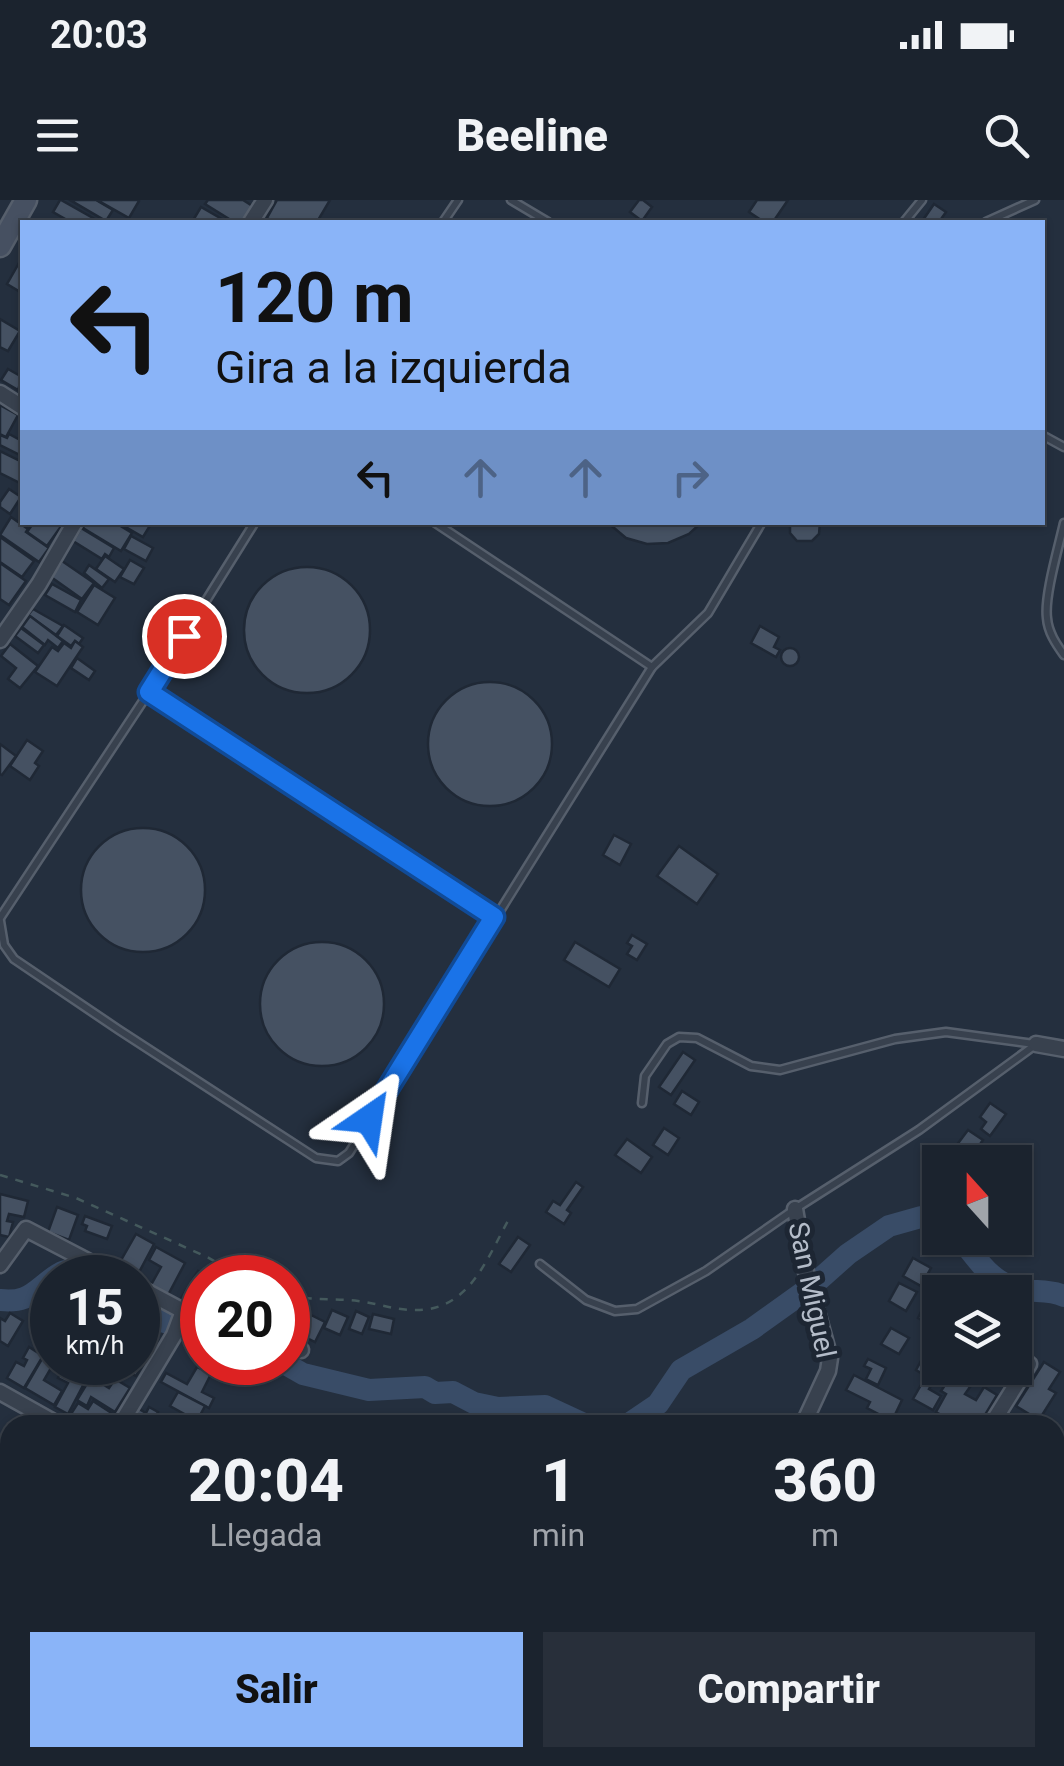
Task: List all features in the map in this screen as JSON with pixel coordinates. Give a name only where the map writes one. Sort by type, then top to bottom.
[{"type":"main road","points":[[0,246],[18,205]]},
{"type":"street","points":[[0,640],[40,584],[73,525]]},
{"type":"street","points":[[1036,1044],[1064,1049]]},
{"type":"street","name":"San Miguel","points":[[795,1208],[806,1272],[830,1358],[808,1415]]},
{"type":"street","points":[[0,1264],[26,1229],[76,1255]]},
{"type":"street","points":[[126,1415],[180,1319]]},
{"type":"street","points":[[998,1415],[1016,1385]]},
{"type":"street","points":[[0,1392],[42,1415]]},
{"type":"lane","points":[[511,200],[545,220]]},
{"type":"lane","points":[[906,220],[922,200]]},
{"type":"lane","points":[[990,220],[1035,200]]},
{"type":"lane","points":[[1064,523],[1046,617],[1054,641],[1064,654]]},
{"type":"lane","points":[[253,525],[0,919],[4,945],[14,959],[316,1158],[338,1161],[348,1152],[652,667],[708,613],[760,525]]},
{"type":"lane","points":[[439,525],[652,667]]},
{"type":"lane","points":[[149,692],[494,917]]},
{"type":"lane","points":[[642,1103],[644,1076],[668,1044],[679,1037],[698,1038],[751,1066],[780,1070],[895,1039],[946,1032],[1036,1044]]},
{"type":"lane","points":[[540,1264],[586,1300],[615,1311],[637,1309],[706,1271],[795,1208],[919,1130],[1036,1044]]},
{"type":"path","points":[[0,1175],[76,1198],[203,1255]]},
{"type":"path","points":[[310,1298],[357,1301],[415,1311],[445,1304],[462,1296],[474,1282],[509,1219]]},
{"type":"building","points":[[60,200],[96,220],[64,220],[53,212]]},
{"type":"building","points":[[70,200],[96,200],[113,210],[104,220]]},
{"type":"building","points":[[97,200],[138,200],[139,201],[129,218]]},
{"type":"building","points":[[208,200],[243,200],[254,207],[245,220],[231,220],[205,204]]},
{"type":"building","points":[[277,200],[330,200],[318,220],[267,218]]},
{"type":"building","points":[[639,200],[652,207],[643,220],[630,212]]},
{"type":"building","points":[[757,200],[788,200],[774,220],[761,220],[749,212]]},
{"type":"building","points":[[934,204],[946,212],[940,220],[923,220]]},
{"type":"building","points":[[201,207],[224,220],[193,220]]},
{"type":"building","points":[[19,263],[20,292],[7,284]]},
{"type":"building","points":[[0,319],[20,331],[8,351],[0,347]]},
{"type":"building","points":[[8,369],[20,376],[18,390],[1,380]]},
{"type":"building","points":[[0,405],[18,415],[6,437],[0,434]]},
{"type":"building","points":[[9,434],[20,440],[20,455],[0,445],[0,435],[7,438]]},
{"type":"building","points":[[0,451],[20,461],[20,483],[0,473]]},
{"type":"building","points":[[9,489],[20,496],[10,514],[0,507]]},
{"type":"building","points":[[11,517],[49,548],[39,562],[0,535]]},
{"type":"building","points":[[32,525],[62,525],[47,546],[27,532]]},
{"type":"building","points":[[119,525],[132,533],[121,551],[83,528]]},
{"type":"building","points":[[122,525],[150,525],[143,537]]},
{"type":"building","points":[[611,525],[699,525],[668,543],[647,544],[626,538]]},
{"type":"building","points":[[790,525],[820,525],[819,534],[812,541],[797,541],[790,533]]},
{"type":"building","points":[[81,528],[114,548],[109,557],[105,554],[102,559],[73,541]]},
{"type":"building","points":[[131,536],[153,548],[146,561],[124,549]]},
{"type":"building","points":[[0,537],[34,561],[22,577],[0,562]]},
{"type":"building","points":[[105,556],[124,569],[115,582],[96,569]]},
{"type":"building","points":[[130,560],[144,568],[134,584],[120,577]]},
{"type":"building","points":[[62,561],[94,583],[82,599],[51,577]]},
{"type":"building","points":[[0,563],[26,581],[9,605],[0,599]]},
{"type":"building","points":[[89,565],[109,579],[102,588],[84,573]]},
{"type":"building","points":[[307,567],[331,572],[351,586],[365,606],[370,630],[365,654],[351,674],[331,688],[307,693],[283,688],[263,674],[249,654],[244,630],[249,606],[263,586],[283,572]]},
{"type":"building","points":[[52,584],[81,600],[75,612],[45,595]]},
{"type":"building","points":[[94,585],[115,598],[98,625],[77,612]]},
{"type":"building","points":[[33,609],[63,626],[56,635],[28,615]]},
{"type":"building","points":[[30,616],[63,641],[58,648],[48,640],[45,645],[22,627]]},
{"type":"building","points":[[64,625],[83,638],[79,644],[75,641],[71,646],[57,636]]},
{"type":"building","points":[[760,626],[779,637],[774,647],[780,650],[776,657],[751,643]]},
{"type":"building","points":[[21,628],[44,645],[38,653],[15,636]]},
{"type":"building","points":[[75,641],[83,647],[57,686],[35,672],[52,647],[58,651],[64,643],[71,648]]},
{"type":"building","points":[[10,644],[38,666],[20,688],[8,679],[16,668],[1,656]]},
{"type":"building","points":[[790,648],[797,650],[797,664],[790,666],[783,664],[781,657],[783,650]]},
{"type":"building","points":[[77,658],[95,671],[89,680],[71,668]]},
{"type":"building","points":[[490,682],[514,686],[534,700],[548,720],[552,744],[548,768],[534,788],[514,802],[490,806],[466,802],[446,788],[432,768],[428,744],[432,720],[446,700],[466,686]]},
{"type":"building","points":[[27,740],[43,751],[30,780],[10,766]]},
{"type":"building","points":[[0,744],[16,756],[2,775],[0,774]]},
{"type":"building","points":[[143,828],[167,832],[187,846],[201,866],[205,890],[201,914],[187,934],[167,948],[143,952],[119,948],[99,934],[85,914],[81,890],[85,866],[99,846],[119,832]]},
{"type":"building","points":[[614,835],[631,844],[620,865],[603,855]]},
{"type":"building","points":[[679,846],[718,874],[697,904],[657,876]]},
{"type":"building","points":[[632,935],[647,944],[637,960],[627,954]]},
{"type":"building","points":[[322,942],[346,946],[366,960],[380,980],[384,1004],[380,1028],[366,1048],[346,1062],[322,1066],[298,1062],[278,1048],[264,1028],[260,1004],[264,980],[278,960],[298,946]]},
{"type":"building","points":[[575,942],[620,969],[609,987],[564,960]]},
{"type":"building","points":[[683,1052],[695,1060],[671,1095],[659,1087]]},
{"type":"building","points":[[682,1091],[699,1102],[691,1115],[674,1104]]},
{"type":"building","points":[[990,1103],[1006,1114],[990,1136],[981,1129],[986,1122],[980,1117]]},
{"type":"building","points":[[664,1128],[679,1138],[668,1155],[653,1145]]},
{"type":"building","points":[[968,1130],[983,1140],[979,1145],[957,1145]]},
{"type":"building","points":[[627,1139],[652,1157],[641,1173],[615,1155]]},
{"type":"building","points":[[576,1182],[583,1187],[567,1210],[571,1213],[564,1224],[546,1212],[553,1201],[560,1205]]},
{"type":"building","points":[[0,1194],[28,1201],[24,1217],[9,1214],[7,1221],[13,1222],[9,1237],[0,1235]]},
{"type":"building","points":[[57,1207],[78,1215],[69,1240],[48,1232]]},
{"type":"building","points":[[85,1216],[112,1226],[107,1239],[85,1231]]},
{"type":"building","points":[[136,1234],[154,1244],[148,1255],[124,1255]]},
{"type":"building","points":[[518,1237],[530,1245],[511,1272],[499,1264]]},
{"type":"building","points":[[156,1247],[180,1260],[180,1272],[168,1295],[160,1290],[160,1255],[152,1255]]},
{"type":"building","points":[[913,1258],[931,1268],[927,1275],[922,1275],[921,1286],[903,1276]]},
{"type":"building","points":[[899,1283],[917,1292],[906,1311],[889,1301]]},
{"type":"building","points":[[332,1310],[348,1317],[340,1335],[324,1328]]},
{"type":"building","points":[[356,1311],[369,1317],[362,1334],[349,1329]]},
{"type":"building","points":[[10,1313],[23,1321],[8,1346],[0,1341],[0,1318],[5,1321]]},
{"type":"building","points":[[373,1314],[394,1319],[391,1334],[369,1329]]},
{"type":"building","points":[[310,1317],[325,1322],[315,1342],[310,1340]]},
{"type":"building","points":[[891,1328],[909,1338],[899,1354],[881,1344]]},
{"type":"building","points":[[29,1347],[30,1378],[24,1388],[7,1378],[16,1362],[24,1366],[27,1360],[23,1358]]},
{"type":"building","points":[[868,1359],[886,1368],[878,1385],[866,1379],[871,1369],[864,1366]]},
{"type":"building","points":[[1044,1362],[1060,1372],[1049,1389],[1056,1393],[1042,1415],[1031,1415],[1016,1406]]},
{"type":"building","points":[[166,1373],[180,1380],[180,1385],[206,1385],[202,1392],[214,1398],[209,1408],[161,1382]]},
{"type":"building","points":[[854,1375],[902,1400],[895,1415],[880,1415],[867,1408],[870,1402],[846,1390]]},
{"type":"building","points":[[30,1379],[30,1385],[52,1385],[62,1391],[54,1405],[25,1388]]},
{"type":"building","points":[[922,1383],[931,1385],[929,1389],[941,1396],[933,1410],[913,1399]]},
{"type":"building","points":[[67,1385],[83,1385],[68,1414],[55,1407]]},
{"type":"building","points":[[86,1385],[130,1388],[115,1412],[91,1397],[87,1406],[77,1400]]},
{"type":"building","points":[[945,1385],[967,1385],[970,1387],[965,1394],[976,1400],[984,1387],[997,1395],[985,1415],[941,1415],[936,1412],[946,1394],[941,1391]]},
{"type":"building","points":[[178,1392],[205,1406],[200,1415],[186,1415],[170,1406]]},
{"type":"building","points":[[93,1401],[113,1414],[70,1415],[78,1403],[88,1409]]},
{"type":"building","points":[[149,1407],[158,1412],[135,1415],[139,1409],[146,1413]]},
{"type":"waterway","points":[[642,1415],[658,1404],[681,1370],[752,1329],[889,1226],[922,1217]]},
{"type":"waterway","points":[[974,1255],[1003,1283],[1064,1296]]},
{"type":"waterway","points":[[0,1300],[30,1295]]},
{"type":"waterway","points":[[160,1321],[180,1327]]},
{"type":"waterway","points":[[310,1376],[369,1390],[425,1387],[435,1393],[453,1392],[474,1403],[498,1408],[545,1406],[564,1415]]},
{"type":"route","points":[[184,636],[149,692],[494,917],[369,1119]]}]
